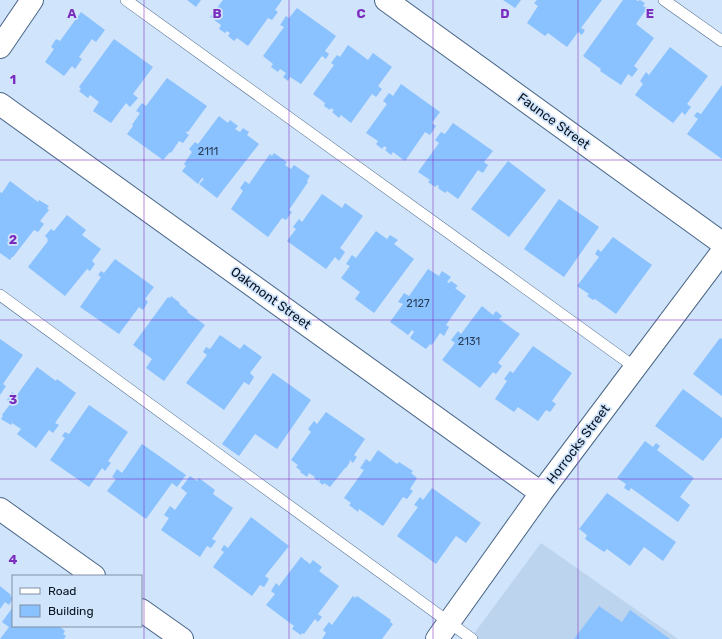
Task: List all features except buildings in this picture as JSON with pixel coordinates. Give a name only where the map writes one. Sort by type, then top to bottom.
[{"type":"street","points":[[0,47],[32,0]]},
{"type":"street","name":"Faunce Street","points":[[386,0],[722,243]]},
{"type":"street","name":"Oakmont Street","points":[[0,104],[542,492]]},
{"type":"street","name":"Horrocks Street","points":[[437,639],[542,492],[722,252]]},
{"type":"street","points":[[0,509],[93,575]]},
{"type":"street","points":[[142,611],[182,639]]},
{"type":"lane","points":[[126,0],[636,368]]},
{"type":"lane","points":[[664,0],[722,41]]},
{"type":"lane","points":[[0,295],[472,639]]},
{"type":"shaded area","points":[[541,543],[678,639],[470,639]]}]
